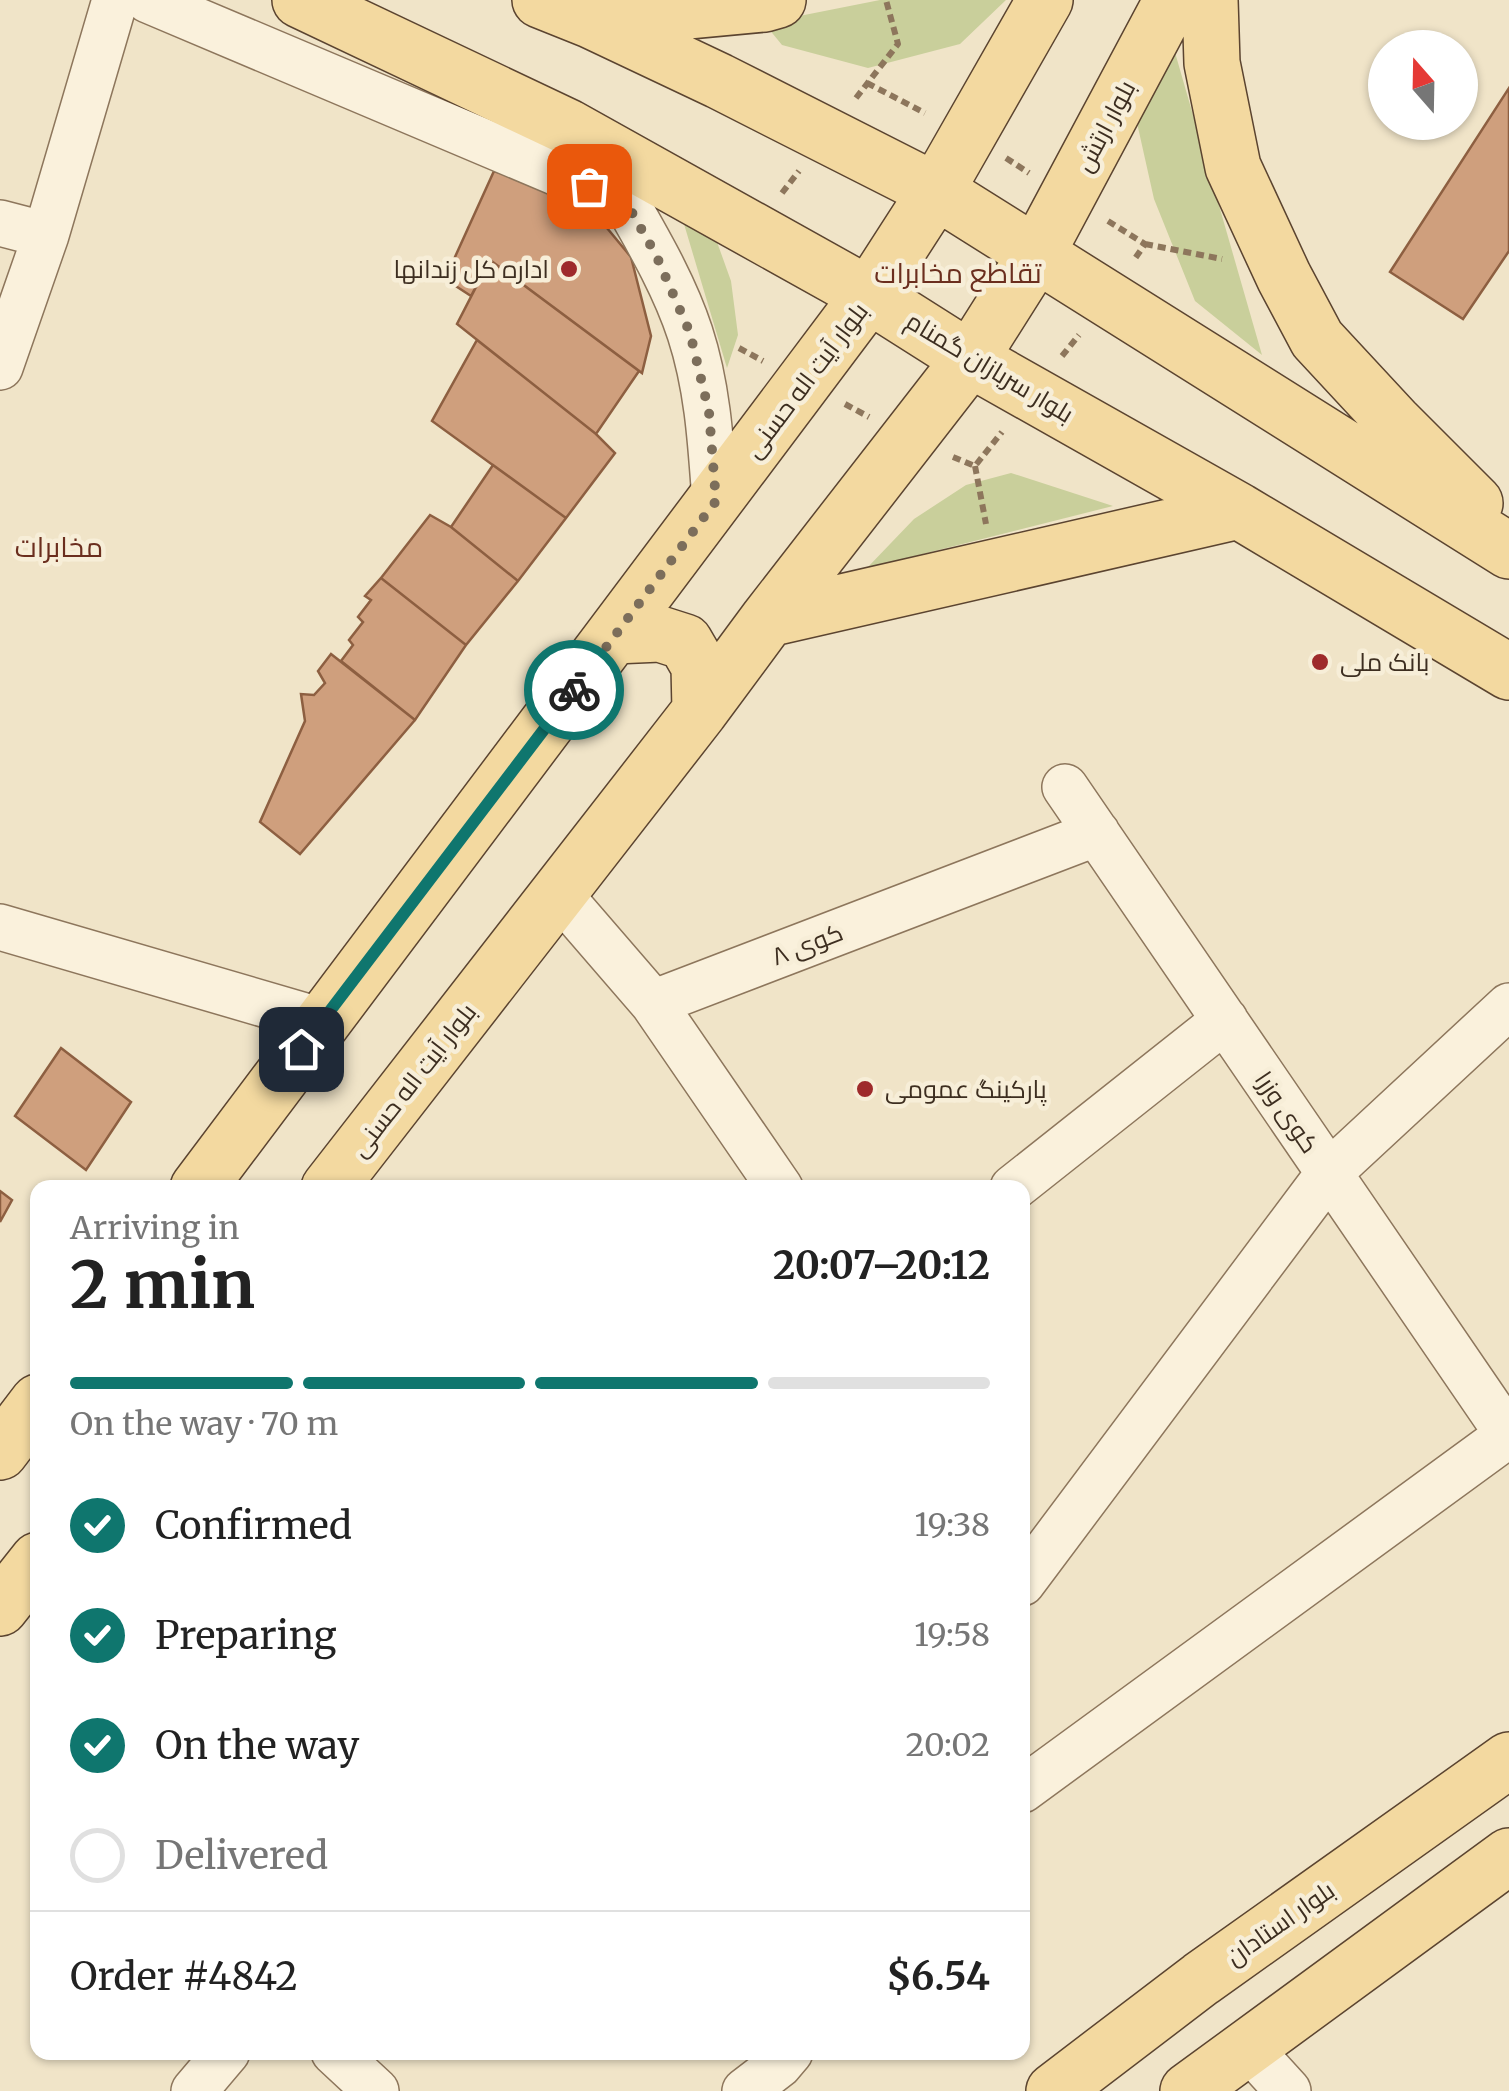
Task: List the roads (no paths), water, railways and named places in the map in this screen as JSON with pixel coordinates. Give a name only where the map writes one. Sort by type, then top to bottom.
[{"type":"main road","name":"بلوار سربازان گمنام","points":[[300,0],[568,127],[870,295],[970,359],[1239,511],[1509,672]]},
{"type":"main road","points":[[540,0],[719,81],[936,191],[1509,551]]},
{"type":"main road","points":[[590,20],[778,0]]},
{"type":"main road","points":[[936,191],[1046,0]]},
{"type":"main road","name":"بلوار ارتش","points":[[1037,253],[1172,0]]},
{"type":"main road","points":[[1210,0],[1212,63],[1233,167],[1318,339],[1509,538]]},
{"type":"main road","name":"بلوار آیت اله حسنی","points":[[204,1180],[870,295],[936,191]]},
{"type":"main road","name":"بلوار آیت اله حسنی","points":[[335,1180],[970,359],[1037,253]]},
{"type":"main road","points":[[768,620],[1239,511]]},
{"type":"main road","points":[[614,636],[660,634],[685,642],[699,666],[700,712]]},
{"type":"main road","points":[[0,1452],[30,1413]]},
{"type":"main road","points":[[0,1608],[30,1570]]},
{"type":"main road","name":"بلوار استادان","points":[[1054,2091],[1201,1980],[1509,1760]]},
{"type":"main road","points":[[1188,2091],[1509,1856]]},
{"type":"street","points":[[0,367],[46,235],[115,0]]},
{"type":"street","points":[[148,0],[626,202]]},
{"type":"street","points":[[568,127],[626,202],[656,255],[690,333],[709,412],[716,501]]},
{"type":"street","points":[[0,223],[46,235]]},
{"type":"street","name":"کوی وزرا","points":[[1066,787],[1509,1436]]},
{"type":"street","name":"کوی ۸","points":[[653,1003],[1096,833]]},
{"type":"street","points":[[558,894],[653,1003],[775,1180]]},
{"type":"street","points":[[0,927],[322,1021]]},
{"type":"street","points":[[1030,1572],[1329,1173],[1509,1006]]},
{"type":"street","points":[[1022,1180],[1225,1020]]},
{"type":"street","points":[[1030,1784],[1509,1436]]},
{"type":"street","points":[[1248,2047],[1288,2091]]},
{"type":"street","points":[[194,2091],[220,2060]]},
{"type":"street","points":[[343,2060],[376,2091]]},
{"type":"place","name":"اداره کل زندانها","points":[[569,269]]},
{"type":"place","name":"بانک ملى","points":[[1320,662]]},
{"type":"place","name":"پارکینگ عمومی","points":[[865,1089]]},
{"type":"district","name":"تقاطع مخابرات","points":[[958,273]]},
{"type":"district","name":"مخابرات","points":[[59,547]]}]
